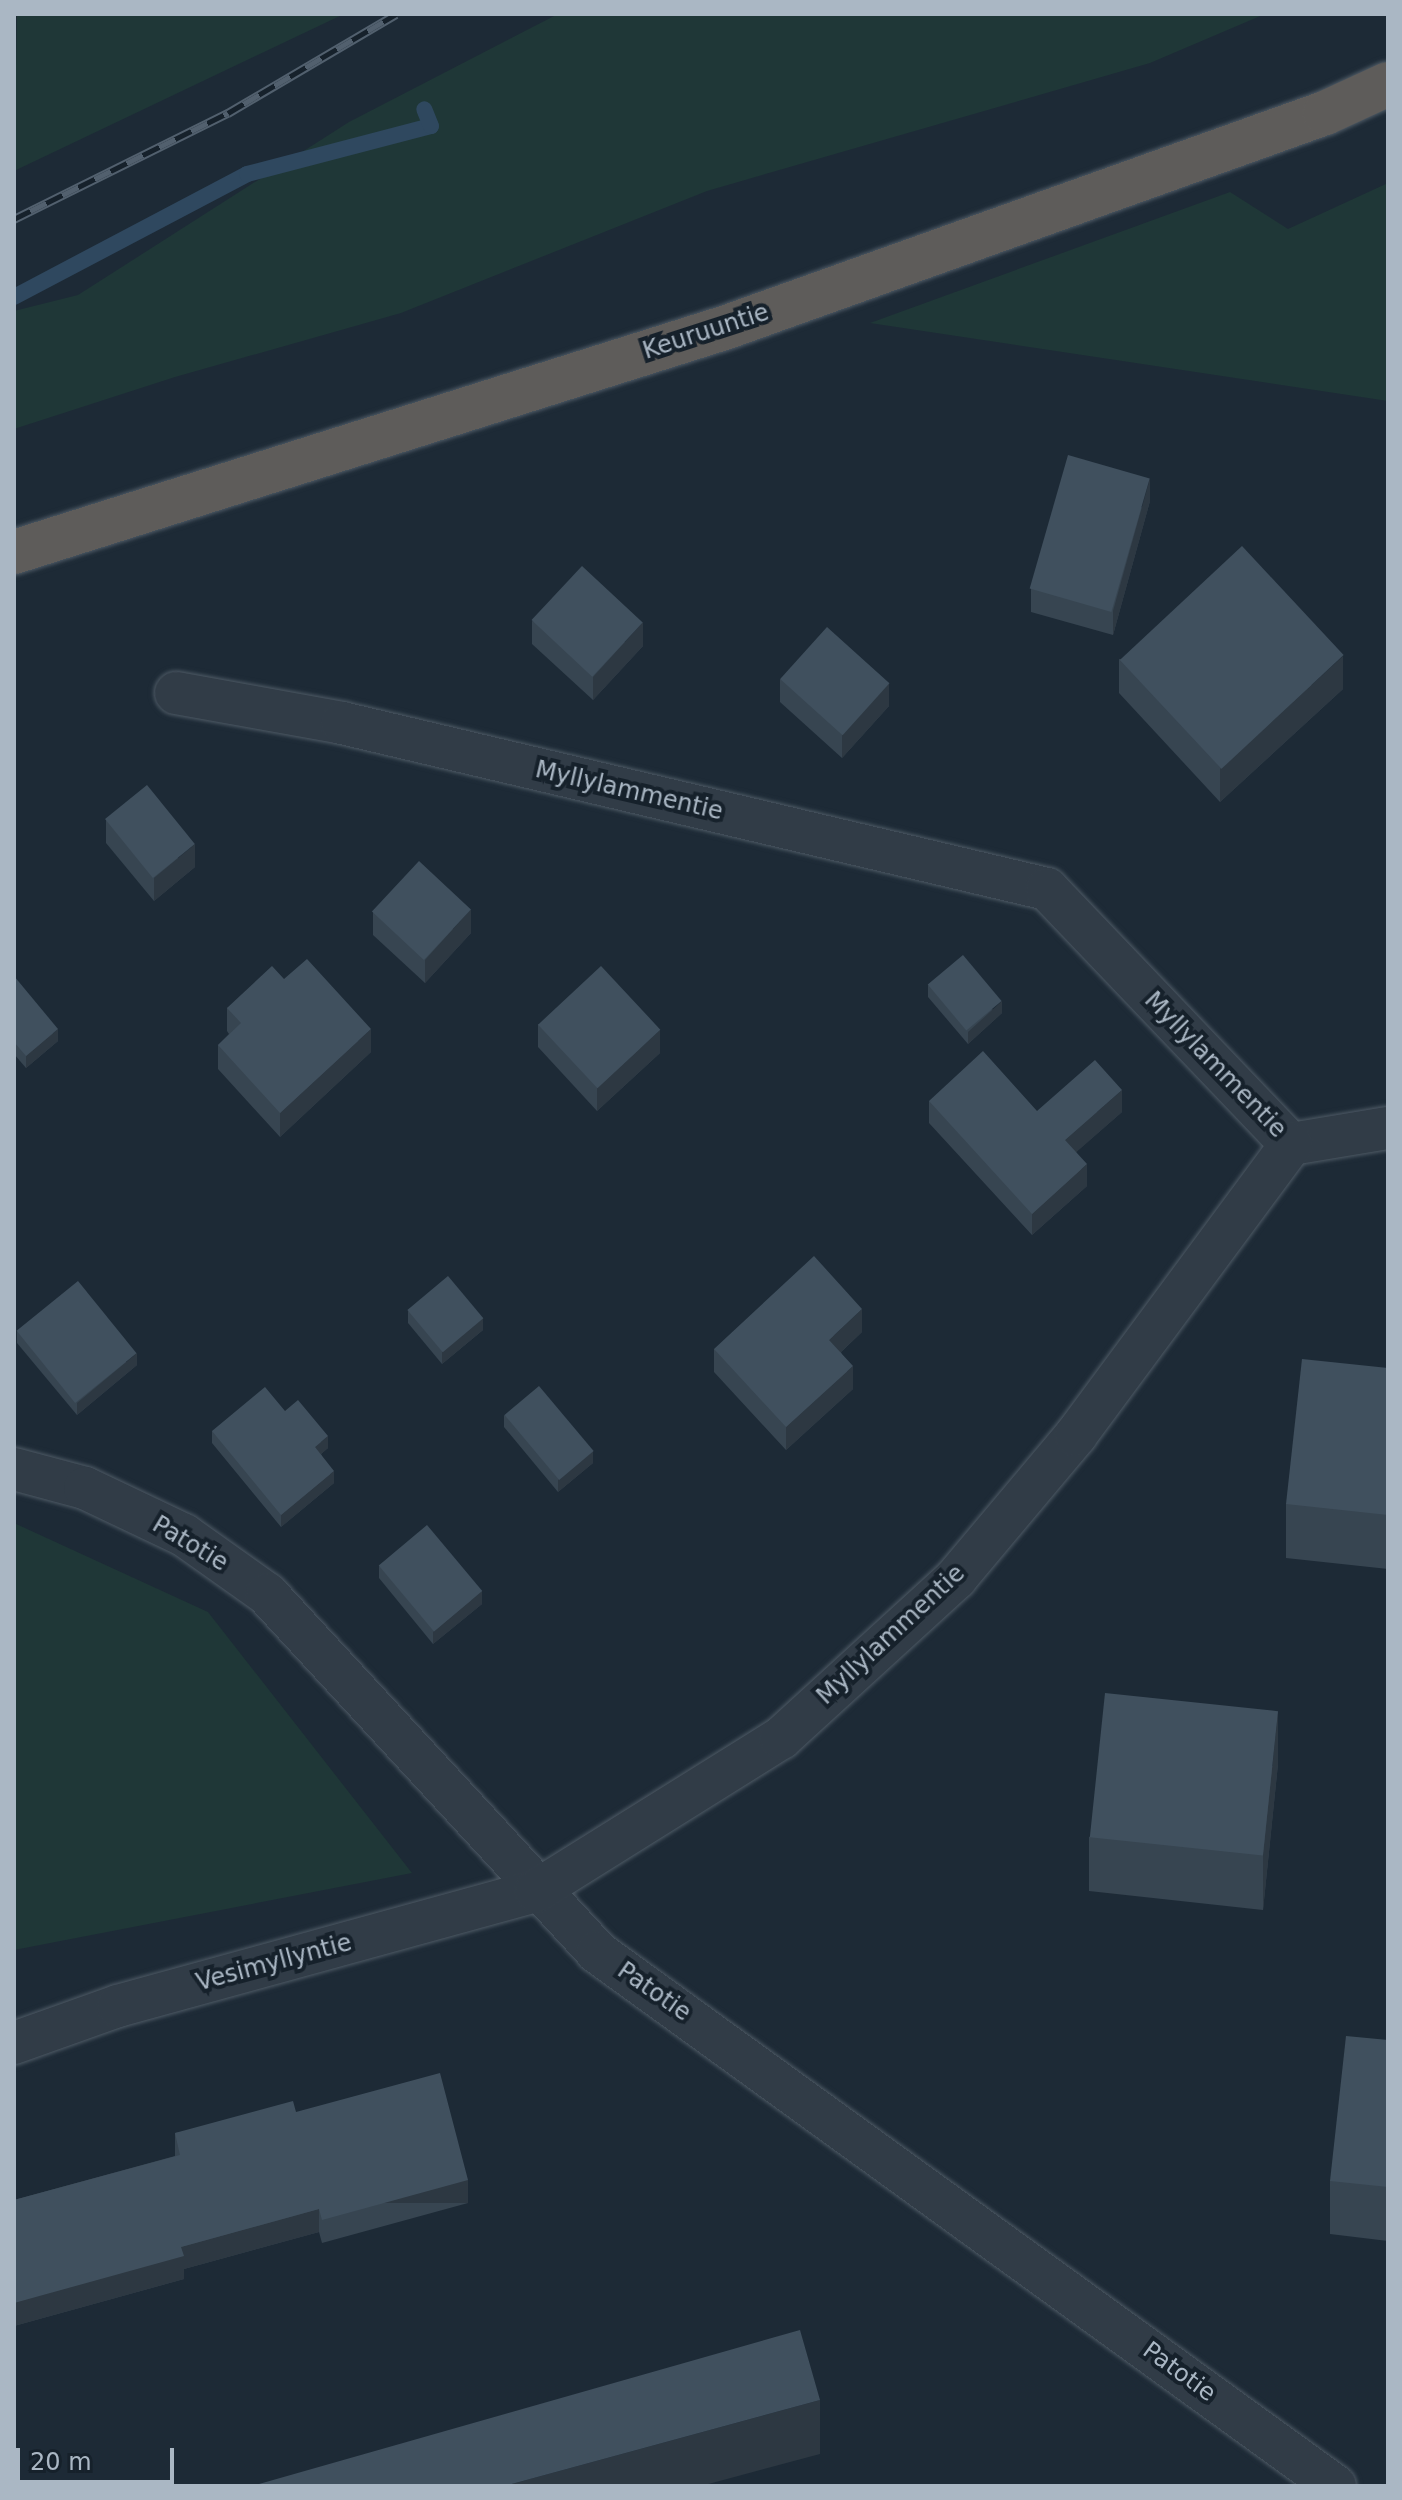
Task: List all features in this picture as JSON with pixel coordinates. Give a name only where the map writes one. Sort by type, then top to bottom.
[{"type":"highway","name":"Keuruuntie","points":[[14,552],[727,327],[1325,113],[1388,84]]},
{"type":"street","name":"Myllylammentie","points":[[176,693],[342,723],[1047,889],[1291,1144],[1076,1435],[956,1578],[781,1738],[536,1891]]},
{"type":"street","points":[[1291,1144],[1388,1128]]},
{"type":"street","name":"Patotie","points":[[14,1469],[85,1488],[184,1535],[267,1594],[362,1692],[536,1891],[597,1952],[1335,2486]]},
{"type":"street","name":"Vesimyllyntie","points":[[14,2043],[118,2006],[536,1891]]},
{"type":"green space","points":[[17,14],[344,14],[14,171]]},
{"type":"green space","points":[[558,14],[1265,14],[1150,63],[707,191],[401,313],[175,377],[14,429],[14,311],[78,295],[349,122]]},
{"type":"green space","points":[[1388,183],[1388,401],[870,323],[1230,192],[1288,229]]},
{"type":"green space","points":[[14,1523],[208,1612],[412,1873],[14,1950]]},
{"type":"building","points":[[1068,455],[1150,478],[1111,612],[1030,589]]},
{"type":"building","points":[[1242,546],[1344,655],[1221,769],[1120,660]]},
{"type":"building","points":[[582,566],[643,623],[592,677],[532,620]]},
{"type":"building","points":[[827,627],[889,683],[843,735],[780,679]]},
{"type":"building","points":[[147,785],[195,844],[153,878],[105,819]]},
{"type":"building","points":[[419,861],[471,909],[424,960],[372,911]]},
{"type":"building","points":[[963,955],[1002,1001],[966,1031],[928,985]]},
{"type":"building","points":[[307,959],[371,1029],[280,1113],[218,1045],[241,1023],[227,1008],[272,966],[284,979]]},
{"type":"building","points":[[601,966],[660,1030],[597,1088],[538,1025]]},
{"type":"building","points":[[14,976],[58,1029],[26,1056],[14,1042]]},
{"type":"building","points":[[983,1051],[1037,1111],[1095,1060],[1122,1090],[1065,1140],[1087,1164],[1032,1214],[929,1101]]},
{"type":"building","points":[[814,1256],[862,1309],[829,1340],[853,1366],[786,1427],[714,1349]]},
{"type":"building","points":[[448,1276],[483,1318],[443,1352],[407,1310]]},
{"type":"building","points":[[78,1281],[137,1353],[75,1403],[17,1331]]},
{"type":"building","points":[[1302,1359],[1388,1368],[1388,1515],[1286,1504]]},
{"type":"building","points":[[539,1386],[594,1451],[559,1480],[505,1415]]},
{"type":"building","points":[[265,1387],[285,1411],[298,1400],[328,1436],[315,1447],[334,1471],[281,1515],[212,1431]]},
{"type":"building","points":[[427,1525],[482,1591],[434,1631],[379,1565]]},
{"type":"building","points":[[1105,1693],[1278,1711],[1263,1855],[1090,1837]]},
{"type":"building","points":[[1346,2036],[1388,2040],[1388,2187],[1330,2181]]},
{"type":"building","points":[[440,2073],[468,2180],[322,2220],[319,2209],[181,2247],[184,2256],[14,2303],[14,2200],[180,2155],[175,2133],[293,2101],[296,2112]]},
{"type":"building","points":[[800,2330],[820,2400],[508,2486],[252,2486]]},
{"type":"waterway","points":[[14,297],[247,174],[431,126],[424,109]]},
{"type":"railway","points":[[14,219],[228,113],[396,14]]}]
